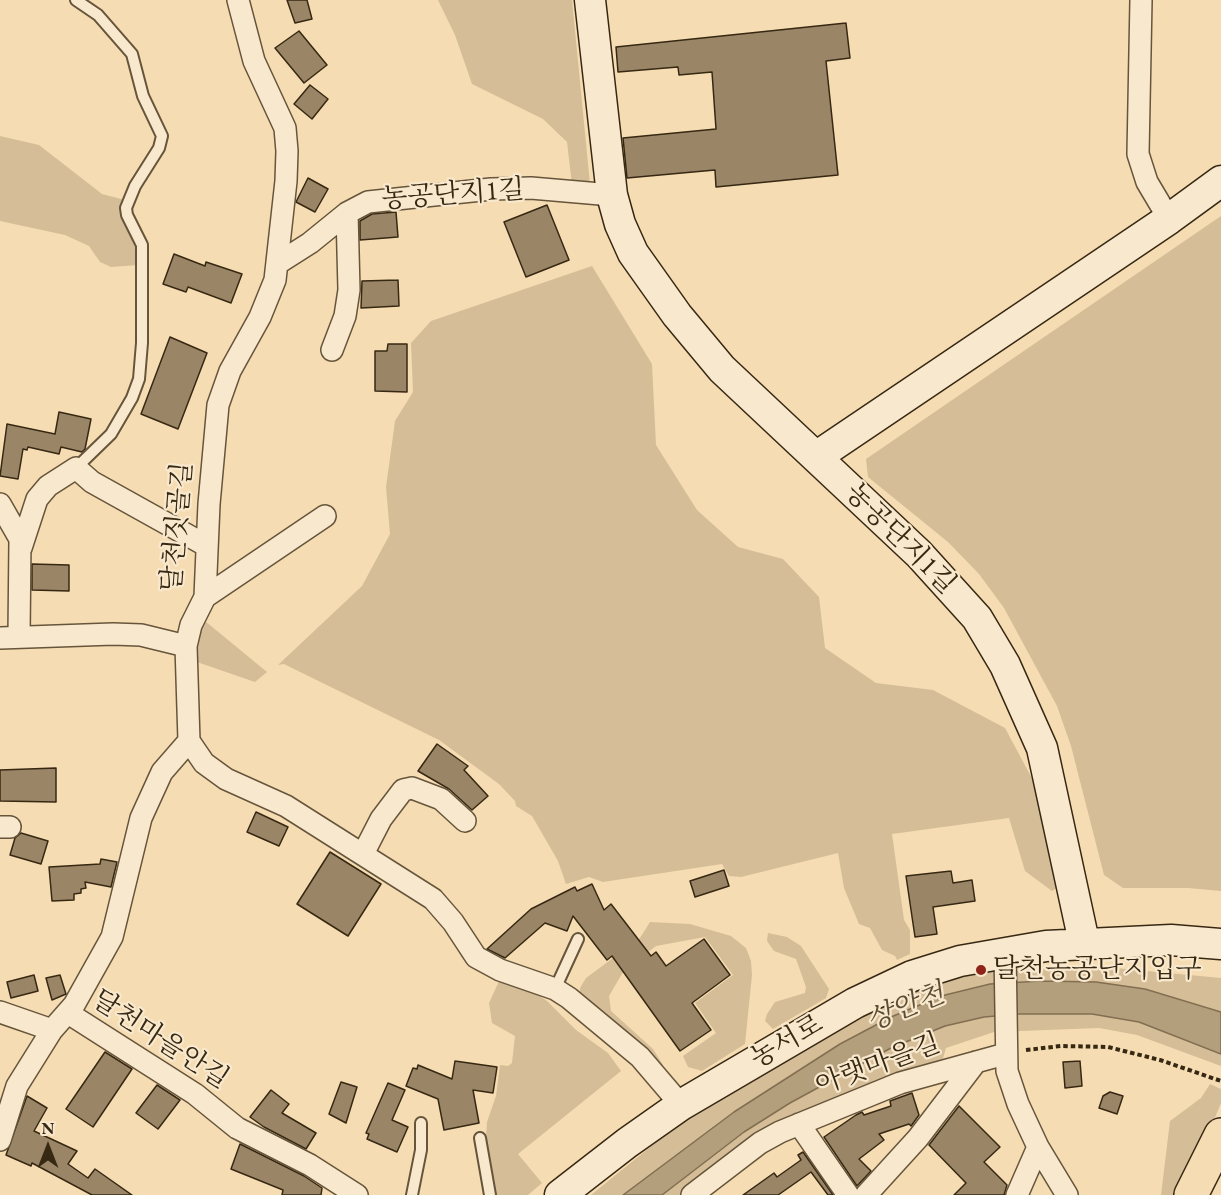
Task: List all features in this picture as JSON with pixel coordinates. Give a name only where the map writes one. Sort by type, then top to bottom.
[{"type":"highway","points":[[1191,1195],[1221,1135]]},
{"type":"street","name":"달천짓골길","points":[[189,741],[186,646],[191,625],[205,597],[218,405],[230,371],[269,299],[277,264],[287,140],[280,116],[254,61],[238,0]]},
{"type":"street","name":"농공단지1길","points":[[590,0],[612,195],[620,224],[633,253],[677,315],[722,369],[949,585],[977,618],[1005,665],[1042,748],[1084,942]]},
{"type":"street","points":[[1141,0],[1138,154],[1147,182],[1169,219]]},
{"type":"street","points":[[816,458],[1169,219],[1221,181]]},
{"type":"street","name":"농공단지1길","points":[[277,264],[310,243],[347,213],[368,202],[463,190],[531,188],[612,195]]},
{"type":"street","points":[[332,350],[345,316],[349,290],[347,213]]},
{"type":"street","points":[[186,646],[141,635],[10,637],[21,548],[37,499],[48,486],[76,468],[92,482],[207,546]]},
{"type":"street","points":[[0,504],[17,533],[21,548]]},
{"type":"street","points":[[205,597],[325,516]]},
{"type":"street","points":[[189,741],[204,763],[226,779],[286,806],[433,899],[453,922],[476,957],[501,970],[555,989],[640,1057],[681,1106]]},
{"type":"street","name":"달천마을안길","points":[[189,741],[162,772],[151,794],[134,838],[112,937],[68,1013],[195,1094],[237,1128],[310,1165],[345,1192]]},
{"type":"street","points":[[363,854],[381,819],[403,790],[412,788],[441,799],[465,821]]},
{"type":"street","name":"농서로","points":[[560,1195],[627,1143],[681,1106],[808,1030],[890,986],[936,967],[1005,961],[1084,942],[1172,940],[1221,944]]},
{"type":"street","points":[[1005,961],[1005,1049],[1012,1087],[1038,1147],[1067,1195]]},
{"type":"street","points":[[0,1012],[52,1030]]},
{"type":"street","points":[[0,1140],[17,1086],[52,1030],[68,1013]]},
{"type":"street","name":"아랫마을길","points":[[692,1195],[760,1143],[799,1124],[900,1083],[976,1062],[1005,1049]]},
{"type":"street","name":"아랫마을길","points":[[866,1195],[918,1138],[976,1062]]},
{"type":"street","name":"아랫마을길","points":[[799,1124],[848,1195]]},
{"type":"street","points":[[1017,1195],[1038,1147]]},
{"type":"lane","points":[[76,0],[98,15],[132,54],[143,96],[162,136],[159,148],[135,186],[126,208],[127,215],[142,245],[142,343],[139,379],[132,398],[111,434],[76,468]]},
{"type":"lane","points":[[555,989],[578,939]]},
{"type":"lane","points":[[412,1195],[421,1150],[421,1123]]},
{"type":"lane","points":[[480,1138],[490,1195]]},
{"type":"path","points":[[1005,1049],[1061,1046],[1108,1047],[1160,1060],[1221,1081]]},
{"type":"shaded area","points":[[438,0],[572,0],[590,184],[572,185],[567,142],[543,119],[472,84],[455,35]]},
{"type":"shaded area","points":[[0,136],[39,145],[102,194],[125,200],[136,243],[138,265],[111,267],[100,262],[89,246],[65,235],[0,221]]},
{"type":"shaded area","points":[[1221,216],[1221,891],[1188,888],[1123,888],[1104,875],[1071,746],[1057,706],[1004,608],[979,574],[948,542],[868,477],[866,459]]},
{"type":"shaded area","points":[[592,266],[652,364],[656,445],[697,510],[738,547],[783,559],[819,597],[825,648],[876,683],[933,690],[1005,728],[1035,784],[1058,887],[1052,891],[1025,871],[1009,818],[892,834],[904,920],[910,930],[910,954],[897,960],[895,956],[882,950],[870,928],[859,924],[844,888],[838,853],[741,877],[729,876],[722,864],[603,882],[589,877],[566,884],[558,861],[532,816],[516,806],[515,801],[499,784],[439,740],[284,664],[278,665],[362,586],[390,534],[386,487],[395,421],[413,392],[411,343],[431,321]]},
{"type":"shaded area","points":[[205,621],[267,672],[255,682],[194,661],[195,648]]},
{"type":"shaded area","points":[[650,922],[690,924],[731,936],[746,948],[751,961],[752,975],[745,1044],[702,1071],[688,1067],[683,1056],[716,1033],[695,1003],[733,975],[705,937],[656,946],[623,972],[609,996],[611,1011],[653,1049],[663,1065],[661,1071],[580,996],[580,988],[586,978],[640,938]]},
{"type":"shaded area","points":[[768,933],[787,937],[801,946],[829,989],[826,998],[773,1029],[765,1021],[775,1002],[805,993],[806,987],[796,959],[774,951],[767,941]]},
{"type":"shaded area","points":[[1094,966],[1221,978],[1221,1012],[1145,989],[1096,982],[990,984],[891,1017],[840,1044],[734,1112],[623,1195],[591,1195],[676,1126],[814,1043],[917,989],[938,982],[990,972]]},
{"type":"shaded area","points":[[501,977],[526,987],[547,1001],[576,1030],[608,1053],[621,1071],[518,1154],[542,1183],[528,1195],[496,1195],[486,1138],[487,1122],[496,1096],[500,1065],[508,1066],[512,1063],[515,1036],[492,1023],[489,1003]]},
{"type":"shaded area","points":[[1041,981],[1096,982],[1145,989],[1221,1012],[1221,1054],[1139,1022],[1092,1014],[1019,1014],[984,1017],[945,1026],[891,1048],[790,1103],[744,1132],[662,1195],[623,1195],[734,1112],[840,1044],[891,1017],[941,996],[990,984]]},
{"type":"shaded area","points":[[1046,1012],[1092,1014],[1139,1022],[1221,1054],[1221,1066],[1137,1035],[1099,1028],[994,1032],[946,1048],[942,1062],[747,1146],[682,1195],[662,1195],[744,1132],[842,1072],[891,1048],[945,1026],[984,1017]]},
{"type":"shaded area","points":[[1210,1084],[1221,1089],[1221,1103],[1183,1195],[1161,1195],[1170,1121],[1201,1098]]},
{"type":"building","points":[[287,0],[307,0],[312,19],[295,23]]},
{"type":"building","points":[[846,23],[850,58],[826,61],[838,175],[716,187],[715,170],[627,178],[623,138],[716,129],[712,72],[679,75],[678,67],[618,72],[616,47]]},
{"type":"building","points":[[299,31],[327,65],[304,83],[275,48]]},
{"type":"building","points":[[310,85],[328,99],[312,119],[294,104]]},
{"type":"building","points":[[308,178],[328,189],[315,212],[296,202]]},
{"type":"building","points":[[547,205],[569,260],[526,277],[504,222]]},
{"type":"building","points":[[396,212],[398,237],[360,240],[360,221],[372,214]]},
{"type":"building","points":[[174,254],[205,266],[206,262],[242,274],[231,303],[188,287],[186,292],[163,284]]},
{"type":"building","points":[[398,280],[399,306],[361,308],[362,281]]},
{"type":"building","points":[[170,337],[207,353],[178,429],[141,414]]},
{"type":"building","points":[[388,344],[407,344],[407,392],[375,391],[375,351],[387,351]]},
{"type":"building","points":[[59,412],[91,419],[85,449],[82,452],[61,447],[59,454],[28,447],[27,450],[23,449],[18,479],[0,476],[7,424],[55,434]]},
{"type":"building","points":[[32,564],[69,565],[69,591],[32,590]]},
{"type":"building","points":[[437,744],[468,766],[464,770],[488,796],[472,810],[449,789],[418,771]]},
{"type":"building","points":[[56,768],[56,802],[0,801],[0,770]]},
{"type":"building","points":[[256,812],[288,827],[279,846],[247,832]]},
{"type":"building","points":[[21,833],[48,841],[41,864],[10,855],[15,838]]},
{"type":"building","points":[[330,852],[381,884],[348,936],[297,904]]},
{"type":"building","points":[[101,859],[117,862],[111,887],[85,882],[86,888],[81,889],[81,893],[74,894],[74,900],[52,901],[49,867],[100,864]]},
{"type":"building","points":[[724,870],[729,886],[695,897],[690,881]]},
{"type":"building","points":[[951,871],[953,883],[972,880],[975,901],[933,907],[937,934],[915,937],[906,876]]},
{"type":"building","points":[[592,884],[604,910],[611,904],[651,956],[656,952],[666,966],[704,939],[730,975],[692,1003],[711,1030],[680,1051],[612,956],[607,960],[573,916],[567,931],[545,923],[505,958],[487,949],[531,909],[575,887],[577,891]]},
{"type":"building","points":[[34,975],[38,991],[11,998],[7,982]]},
{"type":"building","points":[[60,975],[66,994],[52,1000],[46,978]]},
{"type":"building","points":[[105,1052],[132,1069],[93,1127],[66,1109]]},
{"type":"building","points":[[455,1061],[497,1067],[493,1093],[473,1090],[479,1123],[444,1130],[438,1099],[406,1086],[413,1068],[417,1069],[418,1065],[452,1079]]},
{"type":"building","points":[[1080,1061],[1082,1086],[1065,1088],[1063,1062]]},
{"type":"building","points":[[341,1082],[357,1087],[346,1123],[329,1114]]},
{"type":"building","points":[[388,1083],[405,1090],[392,1120],[408,1127],[397,1152],[367,1139],[369,1134],[366,1133]]},
{"type":"building","points":[[157,1085],[180,1100],[158,1129],[136,1113]]},
{"type":"building","points":[[271,1090],[289,1104],[282,1113],[316,1133],[306,1149],[250,1117]]},
{"type":"building","points":[[1110,1092],[1123,1096],[1117,1114],[1099,1108],[1103,1096]]},
{"type":"building","points":[[912,1093],[919,1115],[911,1126],[909,1124],[879,1134],[884,1140],[859,1159],[871,1171],[857,1186],[824,1137],[862,1112],[864,1115],[891,1106],[890,1101]]},
{"type":"building","points":[[27,1096],[47,1108],[34,1131],[77,1151],[68,1164],[88,1178],[95,1169],[132,1195],[92,1195],[32,1163],[31,1166],[6,1155]]},
{"type":"building","points":[[959,1106],[1000,1147],[984,1162],[1007,1185],[1004,1195],[954,1195],[966,1183],[929,1145]]},
{"type":"building","points":[[240,1144],[304,1176],[322,1188],[321,1195],[282,1195],[283,1190],[231,1169]]},
{"type":"building","points":[[803,1152],[833,1195],[828,1195],[811,1172],[778,1195],[743,1195],[774,1173],[777,1177],[801,1160],[798,1155]]},
{"type":"place","name":"달천농공단지입구","points":[[981,970]]},
{"type":"water label","name":"상안천","points":[[906,1008]]}]
